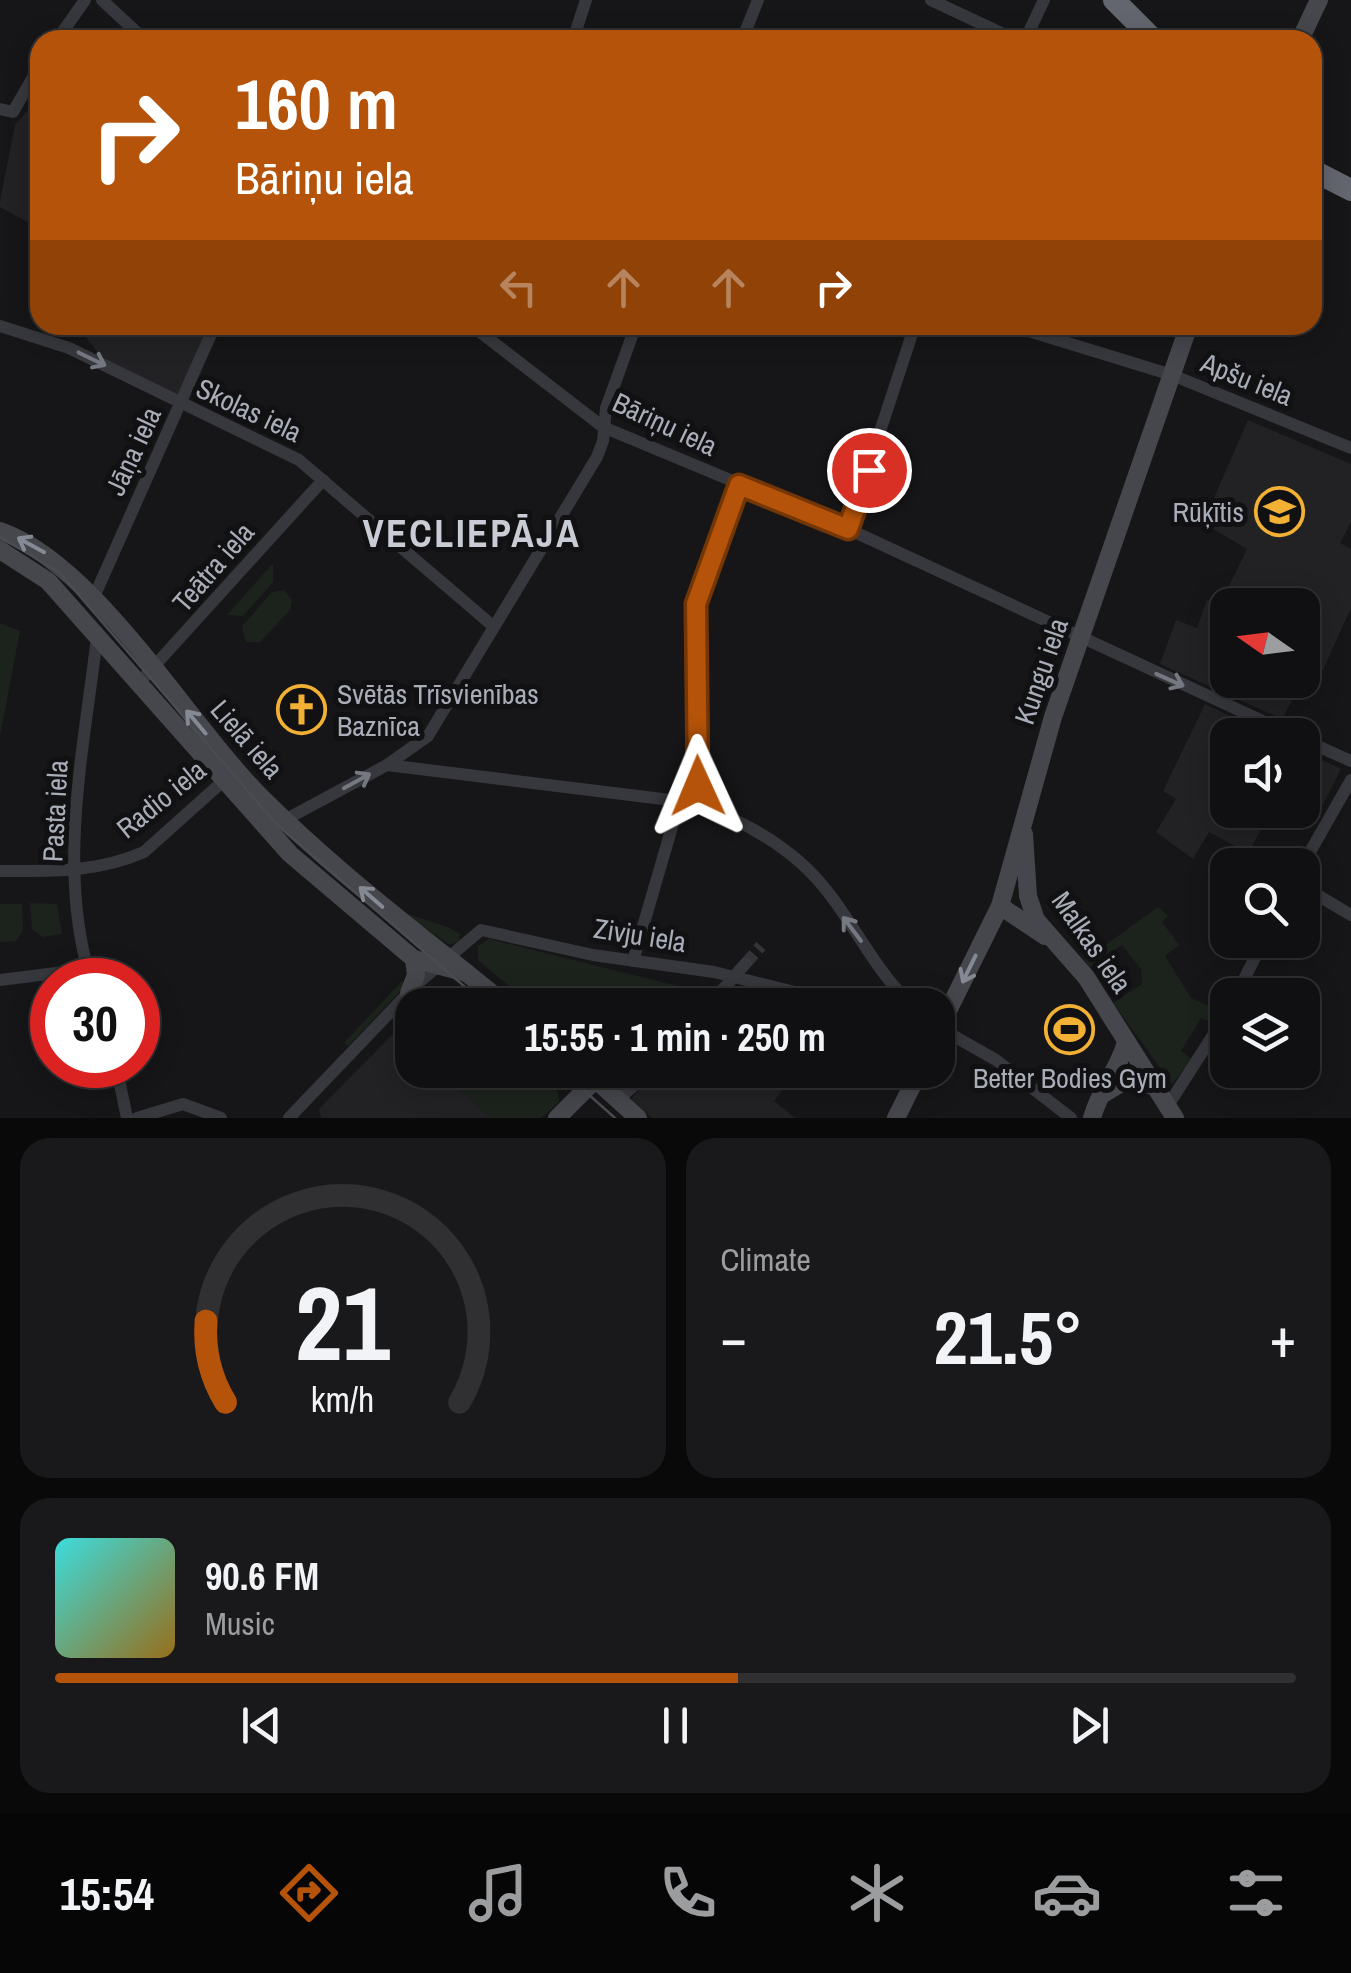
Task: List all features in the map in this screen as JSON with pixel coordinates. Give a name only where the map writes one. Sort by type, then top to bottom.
[{"type":"highway","points":[[1114,0],[1144,30]]},
{"type":"highway","points":[[1322,175],[1351,190]]},
{"type":"street","points":[[64,30],[85,0]]},
{"type":"street","points":[[576,30],[586,0]]},
{"type":"street","points":[[746,30],[758,0]]},
{"type":"street","points":[[931,0],[995,30]]},
{"type":"street","points":[[1029,30],[1044,0]]},
{"type":"street","points":[[1305,30],[1319,0]]},
{"type":"street","points":[[105,1],[135,30]]},
{"type":"street","points":[[0,109],[13,112],[30,82]]},
{"type":"street","name":"Skolas iela","points":[[0,326],[69,348],[299,460],[493,626]]},
{"type":"street","name":"Jāņa iela","points":[[94,598],[211,335]]},
{"type":"street","name":"Bāriņu iela","points":[[486,335],[604,426],[848,529],[1255,718]]},
{"type":"street","points":[[266,832],[386,765],[428,736],[596,456],[606,408],[632,335]]},
{"type":"street","points":[[848,529],[913,335]]},
{"type":"street","name":"Apšu iela","points":[[1042,335],[1172,375],[1351,448]]},
{"type":"street","name":"Kungu iela","points":[[955,995],[1000,906],[1081,640],[1186,335]]},
{"type":"street","name":"Teātra iela","points":[[138,684],[322,480]]},
{"type":"street","points":[[633,962],[674,820],[698,786],[698,591],[739,485]]},
{"type":"street","name":"Lielā iela","points":[[0,530],[60,564],[153,670],[266,832],[414,959],[443,961]]},
{"type":"street","name":"Lielā iela","points":[[0,550],[48,580],[138,684],[229,776],[443,961],[485,988]]},
{"type":"street","name":"Pasta iela","points":[[87,958],[75,870],[76,815],[96,645]]},
{"type":"street","points":[[1320,747],[1351,761]]},
{"type":"street","points":[[386,765],[687,802],[730,814],[804,865],[894,988]]},
{"type":"street","name":"Radio iela","points":[[75,870],[116,864],[144,852],[229,776]]},
{"type":"street","points":[[1312,848],[1351,780]]},
{"type":"street","name":"Malkas iela","points":[[1024,818],[1028,896],[1036,920],[1086,977],[1171,1113]]},
{"type":"street","points":[[0,871],[75,870]]},
{"type":"street","points":[[1320,897],[1351,915]]},
{"type":"street","points":[[1000,906],[1036,920]]},
{"type":"street","points":[[1000,906],[1052,940]]},
{"type":"street","name":"Zivju iela","points":[[413,988],[471,934],[488,930],[778,988]]},
{"type":"street","points":[[410,988],[416,975],[414,959]]},
{"type":"street","points":[[724,988],[746,963]]},
{"type":"street","points":[[0,980],[30,978]]},
{"type":"street","name":"Zivju iela","points":[[289,1118],[304,1112],[395,1008]]},
{"type":"street","points":[[955,1037],[996,1060],[1071,1118]]},
{"type":"street","points":[[1094,1110],[1123,1055],[1126,1041]]},
{"type":"street","points":[[1171,1113],[1210,1044]]},
{"type":"street","points":[[1094,1110],[1128,1078],[1154,1086]]},
{"type":"street","points":[[121,1088],[127,1118]]},
{"type":"street","points":[[557,1118],[580,1088]]},
{"type":"street","points":[[605,1088],[638,1118]]},
{"type":"street","points":[[618,1100],[631,1088]]},
{"type":"street","points":[[896,1118],[911,1088]]},
{"type":"street","points":[[138,1118],[183,1104],[221,1118]]},
{"type":"shaded area","points":[[30,108],[30,224],[0,207],[15,125]]},
{"type":"shaded area","points":[[84,335],[204,335],[178,400],[105,361]]},
{"type":"shaded area","name":"Rūķītis","points":[[1248,420],[1351,464],[1351,522],[1340,543],[1351,549],[1351,608],[1323,670],[1320,588],[1228,588],[1247,549],[1203,523]]},
{"type":"shaded area","points":[[273,563],[273,582],[243,616],[227,615]]},
{"type":"shaded area","points":[[284,590],[292,600],[290,610],[260,642],[246,642],[242,626],[272,592]]},
{"type":"shaded area","name":"Rūķītis","points":[[1207,600],[1210,687],[1160,664],[1176,620],[1197,628]]},
{"type":"shaded area","points":[[0,623],[20,631],[0,736]]},
{"type":"shaded area","name":"Rūķītis","points":[[1235,698],[1293,698],[1280,718]]},
{"type":"shaded area","points":[[1205,704],[1234,718],[1210,718],[1210,828],[1262,828],[1251,848],[1239,848],[1209,832],[1193,859],[1156,832],[1176,799],[1163,791]]},
{"type":"shaded area","points":[[1320,759],[1341,769],[1320,810]]},
{"type":"shaded area","points":[[30,903],[57,904],[62,934],[43,937],[32,929]]},
{"type":"shaded area","points":[[0,904],[22,904],[23,930],[16,941],[0,942]]},
{"type":"shaded area","points":[[1158,907],[1168,916],[1162,922],[1179,945],[1165,956],[1191,998],[1210,1006],[1210,1017],[1207,1021],[1201,1018],[1181,1051],[1192,1059],[1172,1084],[1113,1003],[1142,984],[1141,969],[1122,945],[1089,967],[1074,942],[1092,928],[1104,946]]},
{"type":"shaded area","points":[[402,912],[454,930],[460,934],[459,941],[450,945]]},
{"type":"shaded area","points":[[489,939],[681,988],[512,988],[478,960],[478,946]]},
{"type":"shaded area","points":[[395,988],[395,997],[348,1046],[344,1043]]},
{"type":"shaded area","points":[[395,1032],[395,1088],[459,1088],[491,1118],[321,1118],[319,1109]]},
{"type":"shaded area","points":[[459,1088],[553,1088],[558,1092],[559,1102],[541,1118],[491,1118]]},
{"type":"shaded area","points":[[641,1088],[784,1088],[774,1101],[795,1118],[652,1118],[631,1099]]},
{"type":"tunnel","points":[[746,963],[761,946]]},
{"type":"tram line","points":[[0,537],[59,572],[277,825],[466,988]]},
{"type":"tram line","points":[[581,1088],[615,1118]]},
{"type":"place","name":"Rūķītis","points":[[1279,512]]},
{"type":"place","name":"Svētās Trīsvienības Baznīca","points":[[302,710]]},
{"type":"place","name":"Better Bodies Gym","points":[[1070,1030]]},
{"type":"district","name":"VECLIEPĀJA","points":[[472,534]]},
{"type":"route","points":[[698,786],[696,604],[701,580],[739,485],[848,529],[869,470]]}]
